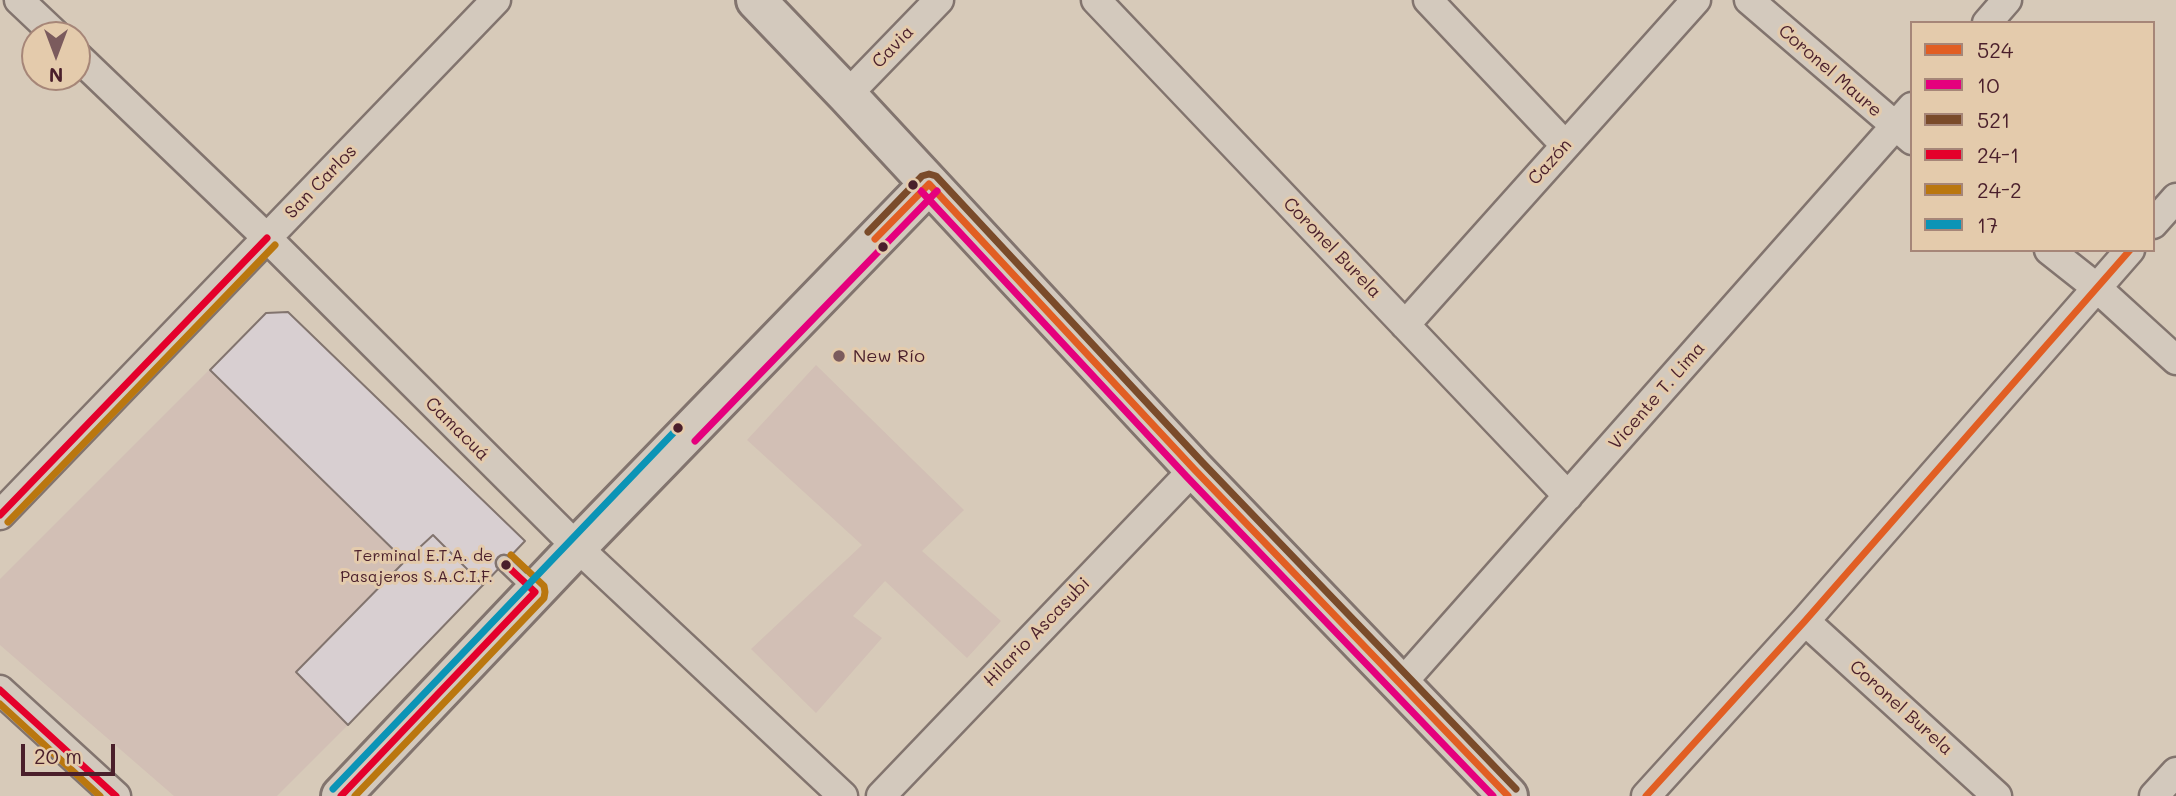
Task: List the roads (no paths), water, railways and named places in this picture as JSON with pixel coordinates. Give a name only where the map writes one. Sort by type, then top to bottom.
[{"type":"main road","points":[[756,0],[1194,469],[1508,796]]},
{"type":"main road","points":[[341,796],[576,547],[929,184]]},
{"type":"street","points":[[19,0],[41,21]]},
{"type":"street","name":"San Carlos","points":[[0,515],[496,0]]},
{"type":"street","name":"Cavia","points":[[847,95],[939,0]]},
{"type":"street","name":"Coronel Burela","points":[[1096,0],[1567,496]]},
{"type":"street","points":[[1428,0],[1565,145]]},
{"type":"street","name":"Cazón","points":[[1405,325],[1696,0]]},
{"type":"street","name":"Coronel Maure","points":[[1749,0],[1906,125]]},
{"type":"street","points":[[1989,21],[2007,0]]},
{"type":"street","name":"Camacuá","points":[[91,69],[267,238],[576,547],[843,796]]},
{"type":"street","name":"Vicente T. Lima","points":[[1401,684],[1567,496],[1906,125]]},
{"type":"street","points":[[2155,222],[2176,198]]},
{"type":"street","points":[[2052,252],[2097,288],[2176,360]]},
{"type":"street","points":[[1646,796],[1805,621],[2128,252]]},
{"type":"street","name":"Hilario Ascasubi","points":[[881,796],[1194,469]]},
{"type":"street","name":"Coronel Burela","points":[[1805,621],[1997,796]]},
{"type":"street","points":[[0,690],[116,796]]},
{"type":"street","points":[[2154,796],[2176,772]]},
{"type":"lane","points":[[504,563],[534,592]]},
{"type":"place","name":"New Río","points":[[839,356]]},
{"type":"place","name":"Terminal E.T.A. de Pasajeros S.A.C.I.F.","points":[[506,565]]}]
